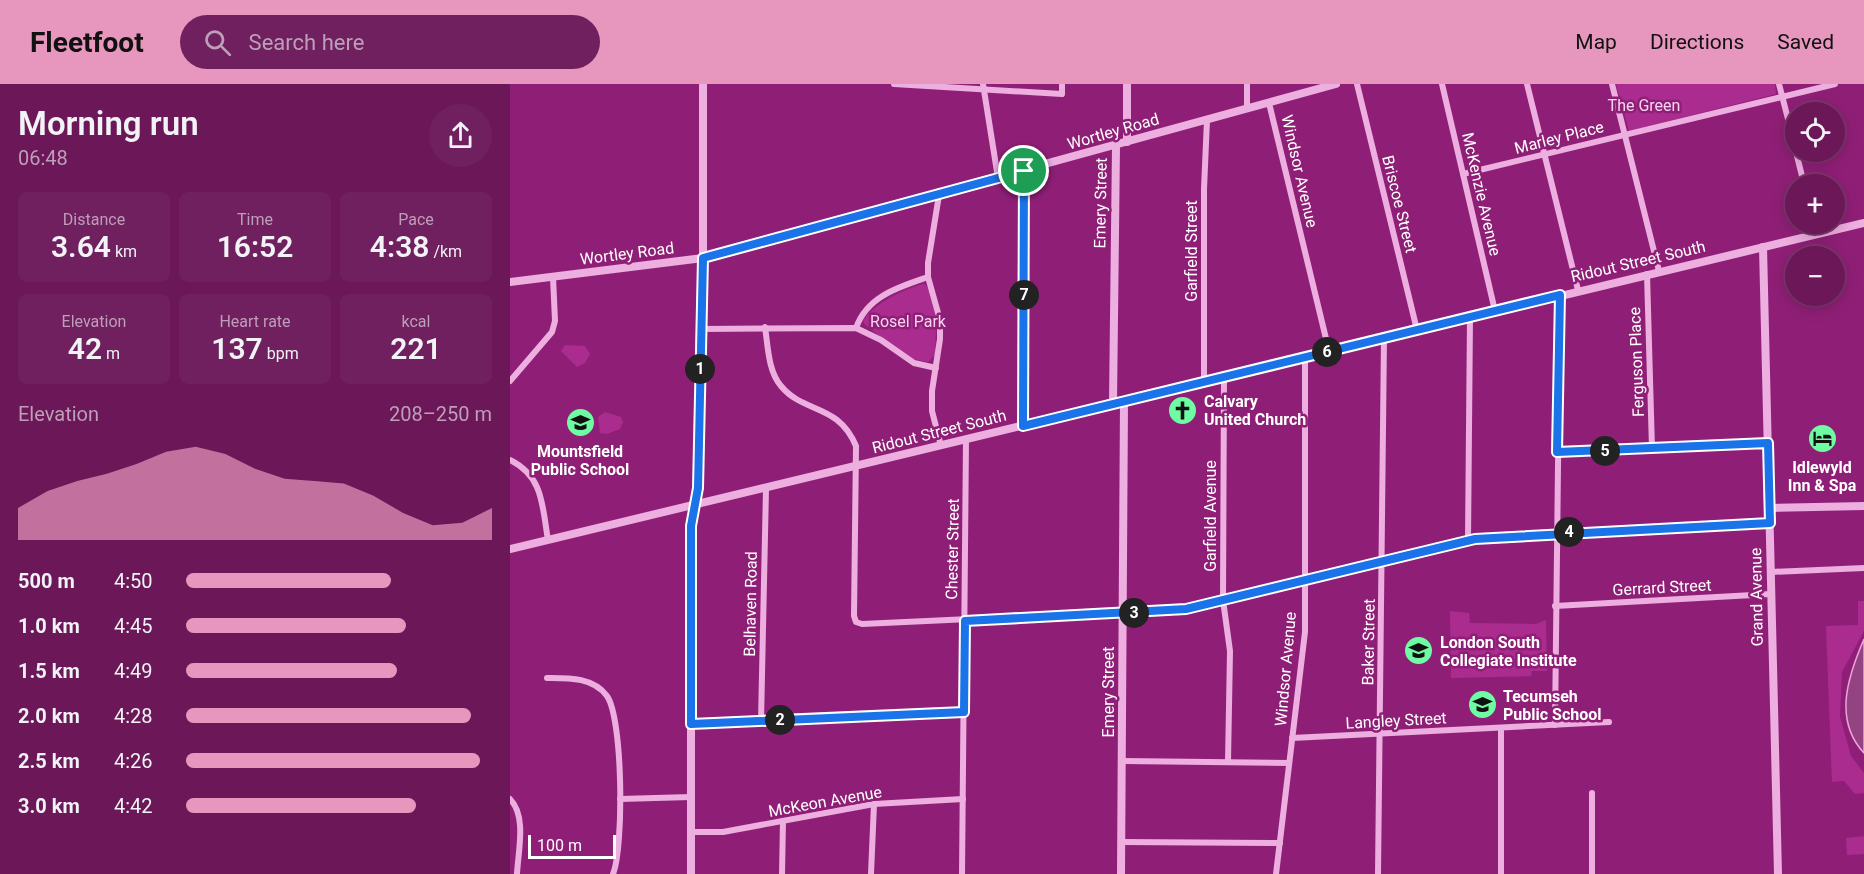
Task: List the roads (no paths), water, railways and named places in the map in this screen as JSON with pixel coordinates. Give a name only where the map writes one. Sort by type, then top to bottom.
[{"type":"street","points":[[691,874],[691,526],[696,506],[703,258],[703,84]]},
{"type":"street","points":[[894,84],[983,87],[1062,94],[1062,84]]},
{"type":"street","name":"Emery Street","points":[[1127,84],[1127,142]]},
{"type":"street","points":[[1247,84],[1247,109]]},
{"type":"street","name":"Wortley Road","points":[[510,282],[703,258],[939,195],[1336,84]]},
{"type":"street","name":"Briscoe Street","points":[[1357,84],[1417,330]]},
{"type":"street","name":"McKenzie Avenue","points":[[1442,84],[1495,310]]},
{"type":"street","points":[[1527,84],[1578,290]]},
{"type":"street","points":[[1612,84],[1659,271]]},
{"type":"street","points":[[1779,84],[1785,109]]},
{"type":"street","name":"Marley Place","points":[[1463,174],[1835,84]]},
{"type":"street","points":[[983,87],[998,178]]},
{"type":"street","name":"Windsor Avenue","points":[[1269,103],[1329,351]]},
{"type":"street","name":"Garfield Street","points":[[1204,382],[1204,189],[1207,120]]},
{"type":"street","name":"Emery Street","points":[[1113,404],[1116,146]]},
{"type":"street","points":[[1023,426],[1024,171]]},
{"type":"street","points":[[939,195],[928,277],[940,320],[932,411],[942,446]]},
{"type":"street","name":"Ridout Street South","points":[[510,549],[696,506],[1578,290],[1864,223]]},
{"type":"street","name":"Grand Avenue","points":[[1763,246],[1778,874]]},
{"type":"street","name":"Ferguson Place","points":[[1647,274],[1652,449]]},
{"type":"street","points":[[510,381],[552,332],[555,321],[553,277]]},
{"type":"street","points":[[856,328],[862,312],[870,304],[907,283],[928,277]]},
{"type":"street","points":[[1555,725],[1560,295]]},
{"type":"street","points":[[1468,540],[1470,317]]},
{"type":"street","points":[[765,327],[769,358],[781,386],[838,419],[850,432],[856,446],[854,467],[856,622],[965,621],[1186,609],[1468,540],[1557,533],[1770,523]]},
{"type":"street","points":[[701,329],[856,328],[881,340],[914,363],[936,368]]},
{"type":"street","name":"Baker Street","points":[[1378,874],[1384,338]]},
{"type":"street","name":"Windsor Avenue","points":[[1276,874],[1305,632],[1305,357]]},
{"type":"street","name":"Garfield Avenue","points":[[1224,377],[1223,600],[1230,651],[1228,762]]},
{"type":"street","name":"Emery Street","points":[[1121,874],[1124,401]]},
{"type":"street","name":"Chester Street","points":[[962,874],[966,440]]},
{"type":"street","points":[[1557,452],[1768,443]]},
{"type":"street","points":[[510,460],[532,475],[537,486],[549,540]]},
{"type":"street","name":"Belhaven Road","points":[[761,720],[766,489]]},
{"type":"street","points":[[1770,508],[1864,506]]},
{"type":"street","points":[[1771,572],[1864,568]]},
{"type":"street","name":"Gerrard Street","points":[[1555,606],[1771,594]]},
{"type":"street","points":[[548,678],[580,680],[596,686],[608,697],[616,722],[620,799],[613,874]]},
{"type":"street","points":[[691,724],[964,712]]},
{"type":"street","name":"Langley Street","points":[[1292,738],[1609,722]]},
{"type":"street","points":[[1501,728],[1501,874]]},
{"type":"street","points":[[1123,761],[1289,764]]},
{"type":"street","points":[[1592,794],[1592,874]]},
{"type":"street","points":[[620,799],[690,797]]},
{"type":"street","points":[[510,799],[515,805],[519,819],[517,874]]},
{"type":"street","name":"McKeon Avenue","points":[[691,832],[723,832],[874,804],[963,799]]},
{"type":"street","points":[[872,874],[874,804]]},
{"type":"street","points":[[782,874],[783,821]]},
{"type":"street","points":[[1122,842],[1280,843]]},
{"type":"place","name":"Calvary United Church","points":[[1183,410]]},
{"type":"place","name":"Mountsfield Public School","points":[[580,423]]},
{"type":"place","name":"Idlewyld Inn & Spa","points":[[1822,439]]},
{"type":"place","name":"London South Collegiate Institute","points":[[1419,651]]},
{"type":"place","name":"Tecumseh Public School","points":[[1482,705]]},
{"type":"park label","name":"The Green","points":[[1644,105]]},
{"type":"park label","name":"Rosel Park","points":[[908,321]]}]
